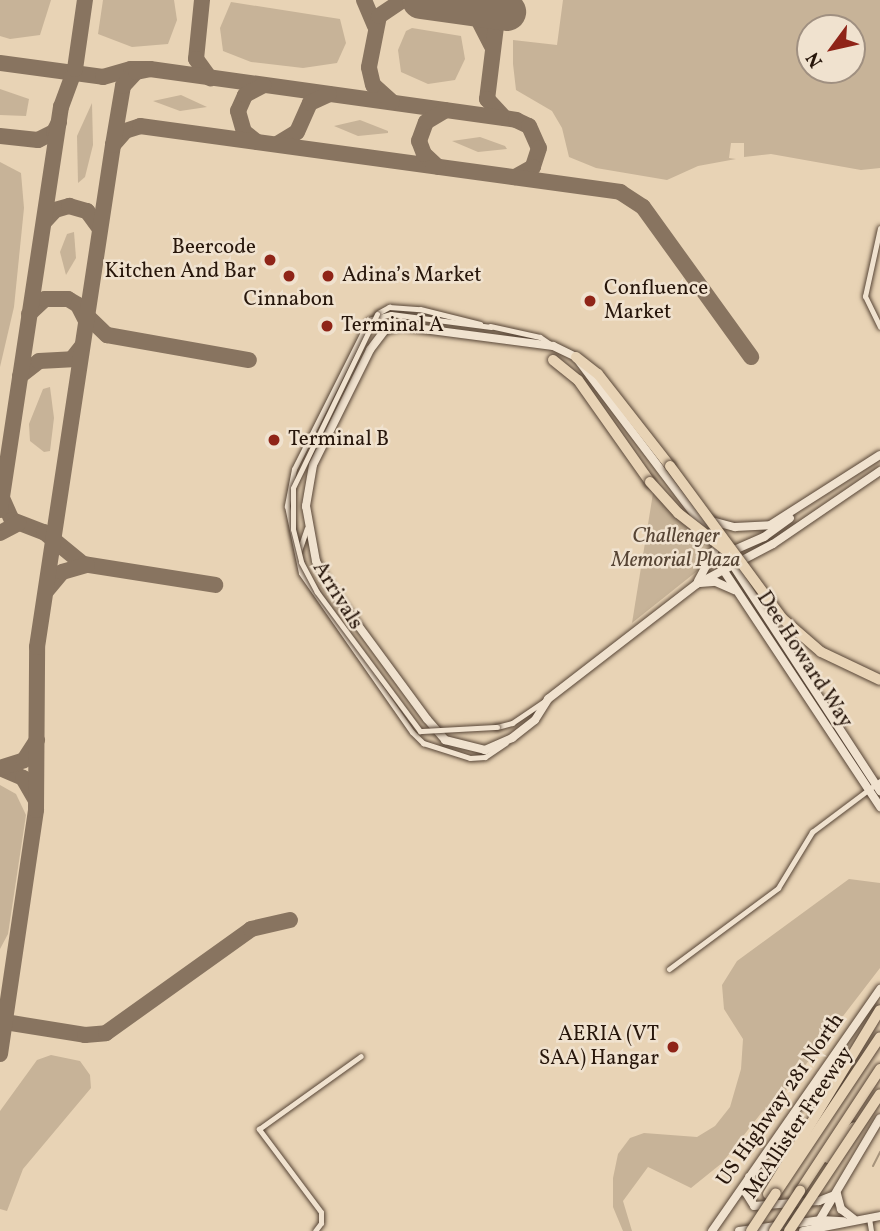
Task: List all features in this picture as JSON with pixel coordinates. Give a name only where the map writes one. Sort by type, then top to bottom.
[{"type":"highway","points":[[576,357],[598,374],[670,466],[737,564],[783,619],[811,646],[880,680]]},
{"type":"highway","points":[[553,360],[578,380],[649,482],[678,513],[737,564]]},
{"type":"highway","points":[[772,1194],[832,1082],[880,1010]]},
{"type":"highway","name":"McAllister Freeway","points":[[752,1229],[772,1194],[880,1037]]},
{"type":"highway","name":"McAllister Freeway","points":[[774,1231],[880,1069]]},
{"type":"highway","points":[[800,1191],[880,1095]]},
{"type":"highway","points":[[789,1231],[880,1095]]},
{"type":"main road","points":[[576,357],[553,346],[420,328],[385,330],[370,350],[315,460],[306,506],[307,528],[327,583],[445,740],[485,750],[512,738],[535,720],[548,699],[697,584],[722,568],[737,564],[765,548],[880,471]]},
{"type":"main road","name":"Dee Howard Way","points":[[576,357],[690,510],[725,554],[737,564],[748,589],[780,638],[810,692]]},
{"type":"main road","points":[[690,510],[723,525],[754,528],[794,513],[880,455]]},
{"type":"main road","points":[[722,568],[725,554],[782,527],[794,513]]},
{"type":"main road","points":[[697,584],[718,544]]},
{"type":"main road","points":[[748,589],[750,568],[765,548]]},
{"type":"main road","name":"Dee Howard Way","points":[[722,568],[876,787],[880,807]]},
{"type":"main road","points":[[697,584],[725,584],[739,593]]},
{"type":"main road","points":[[748,607],[780,638]]},
{"type":"main road","name":"US Highway 281 North","points":[[712,1231],[880,989]]},
{"type":"main road","points":[[814,1230],[880,1118]]},
{"type":"main road","points":[[750,1174],[747,1199],[758,1207],[819,1201],[837,1194]]},
{"type":"main road","points":[[837,1194],[841,1209],[855,1219]]},
{"type":"main road","points":[[803,1231],[843,1221],[880,1216]]},
{"type":"main road","points":[[739,1231],[821,1220],[843,1221]]},
{"type":"street","points":[[880,228],[865,296],[880,327]]},
{"type":"street","points":[[548,699],[512,723],[498,727],[420,731],[407,718],[317,592],[301,562],[293,528],[293,488],[301,464],[377,314],[389,307],[446,314],[540,337],[553,346]]},
{"type":"street","name":"Arrivals","points":[[491,327],[391,314],[369,320],[292,478],[288,525],[301,573],[423,743],[470,758],[485,757],[512,738]]},
{"type":"street","points":[[301,573],[300,540],[307,528]]},
{"type":"street","points":[[669,969],[778,888],[813,832],[876,787]]},
{"type":"street","points":[[314,1231],[321,1223],[321,1212],[259,1129],[361,1056]]},
{"type":"street","points":[[869,1218],[871,1231]]},
{"type":"green space","points":[[0,0],[51,0],[40,35],[10,39],[0,36]]},
{"type":"green space","points":[[103,0],[174,0],[177,20],[168,44],[132,47],[98,34]]},
{"type":"green space","points":[[563,0],[880,0],[880,168],[861,170],[771,154],[744,157],[744,143],[731,143],[729,158],[736,159],[698,166],[667,180],[596,168],[569,157],[562,128],[552,111],[516,90],[513,40],[557,45]]},
{"type":"green space","points":[[231,2],[340,19],[346,43],[337,63],[303,68],[251,62],[223,51],[220,28]]},
{"type":"green space","points":[[412,28],[461,36],[465,59],[455,80],[428,84],[401,72],[398,50],[406,31]]},
{"type":"green space","points":[[0,89],[29,99],[26,116],[0,115]]},
{"type":"green space","points":[[181,95],[207,107],[180,111],[153,101]]},
{"type":"green space","points":[[92,103],[93,145],[85,177],[78,183],[77,136]]},
{"type":"green space","points":[[360,120],[388,133],[358,136],[334,126]]},
{"type":"green space","points":[[480,137],[507,149],[478,152],[452,141]]},
{"type":"green space","points":[[0,162],[21,173],[24,208],[14,307],[0,367]]},
{"type":"green space","points":[[74,232],[76,258],[66,275],[60,252],[67,234]]},
{"type":"green space","points":[[50,387],[54,418],[50,451],[44,452],[30,441],[29,424],[43,389]]},
{"type":"green space","name":"Challenger Memorial Plaza","points":[[655,481],[713,545],[711,560],[632,623]]},
{"type":"green space","points":[[0,785],[16,794],[26,815],[8,934],[0,949]]},
{"type":"green space","points":[[849,879],[880,883],[880,968],[777,1102],[762,1112],[722,1163],[691,1188],[648,1167],[623,1201],[632,1231],[623,1231],[613,1207],[613,1178],[618,1154],[630,1138],[644,1133],[697,1137],[715,1126],[730,1107],[741,1069],[743,1039],[724,1009],[722,985],[737,961]]},
{"type":"green space","points":[[51,1055],[80,1061],[90,1075],[91,1088],[23,1169],[7,1211],[0,1209],[0,1111],[37,1060]]},
{"type":"waterway","points":[[873,1166],[880,1152]]},
{"type":"taxiway","points":[[0,510],[61,107],[75,69],[85,0]]},
{"type":"taxiway","points":[[202,0],[196,59],[210,78]]},
{"type":"taxiway","points":[[364,0],[375,26]]},
{"type":"taxiway","points":[[392,102],[373,85],[369,67],[379,16],[403,0]]},
{"type":"taxiway","points":[[460,5],[478,19],[492,46]]},
{"type":"taxiway","points":[[498,10],[487,99],[505,118]]},
{"type":"taxiway","points":[[0,63],[103,77],[131,69],[150,69],[516,120],[529,126],[539,148],[533,167],[515,177]]},
{"type":"taxiway","points":[[0,1054],[36,810],[37,647],[113,145],[123,86],[136,72],[150,69]]},
{"type":"taxiway","points":[[257,142],[244,132],[238,111],[245,95],[264,85]]},
{"type":"taxiway","points":[[277,144],[297,132],[310,103],[329,94]]},
{"type":"taxiway","points":[[438,167],[424,154],[419,141],[426,122],[446,110]]},
{"type":"taxiway","points":[[0,136],[38,140],[54,132],[59,122]]},
{"type":"taxiway","points":[[113,145],[125,131],[140,126],[620,192],[643,207],[751,357]]},
{"type":"taxiway","points":[[44,222],[55,210],[69,206],[87,211],[100,229]]},
{"type":"taxiway","points":[[29,314],[45,299],[68,299],[78,305],[86,321]]},
{"type":"taxiway","points":[[84,313],[107,335],[249,360]]},
{"type":"taxiway","points":[[20,376],[39,361],[72,359],[82,346]]},
{"type":"taxiway","points":[[2,498],[12,520],[44,532],[83,564],[215,585]]},
{"type":"taxiway","points":[[0,533],[19,523]]},
{"type":"taxiway","points":[[47,590],[62,572],[87,565]]},
{"type":"taxiway","points":[[0,768],[24,760],[37,740]]},
{"type":"taxiway","points":[[0,768],[23,778],[35,799]]},
{"type":"taxiway","points":[[5,1022],[85,1035],[106,1033],[251,929],[290,920]]},
{"type":"runway","points":[[421,0],[507,12]]},
{"type":"place","name":"Beercode Kitchen And Bar","points":[[270,260]]},
{"type":"place","name":"Cinnabon","points":[[289,276]]},
{"type":"place","name":"Adina’s Market","points":[[328,276]]},
{"type":"place","name":"Confluence Market","points":[[590,301]]},
{"type":"place","name":"Terminal A","points":[[327,326]]},
{"type":"place","name":"Terminal B","points":[[274,440]]},
{"type":"place","name":"AERIA (VT SAA) Hangar","points":[[673,1047]]}]
